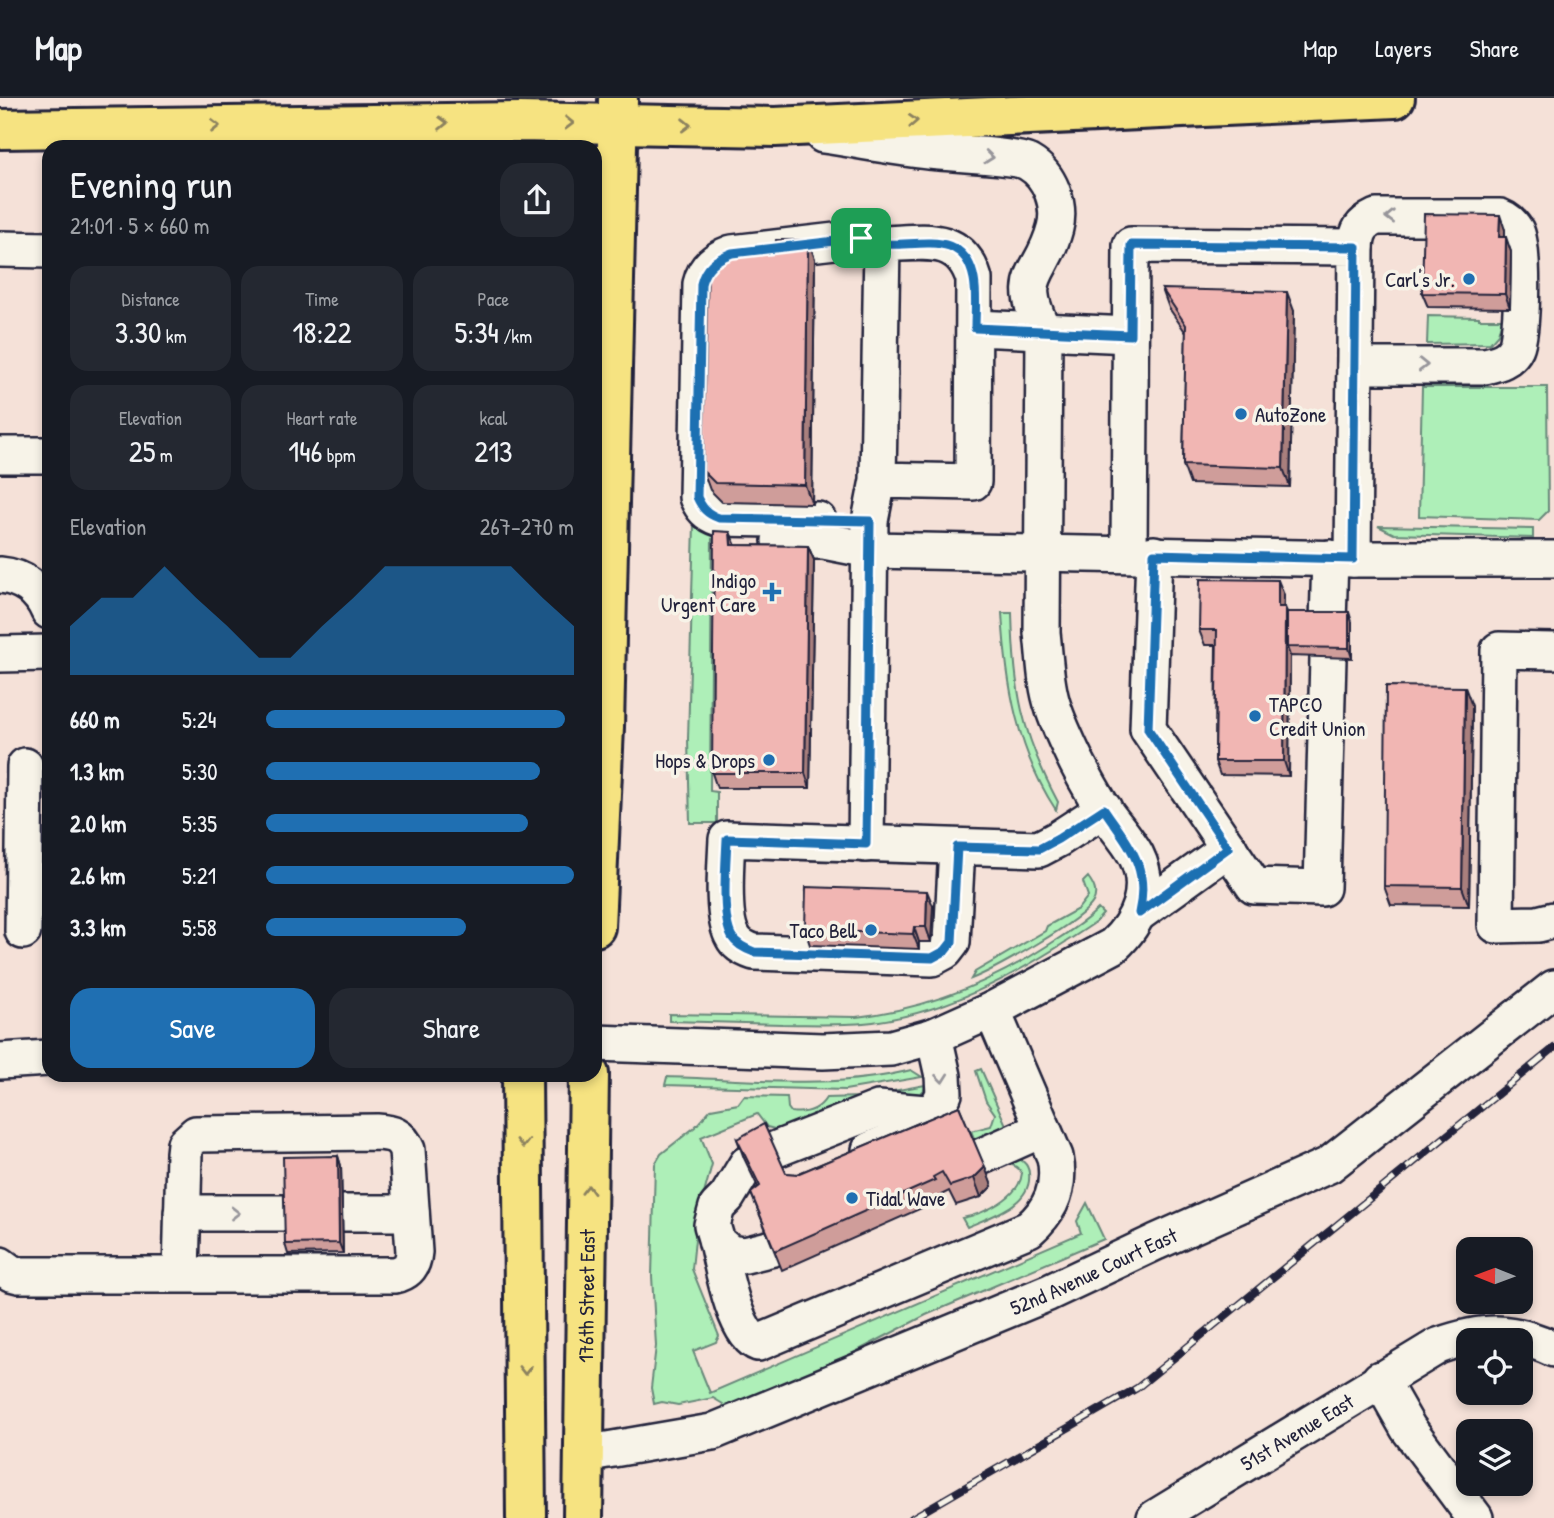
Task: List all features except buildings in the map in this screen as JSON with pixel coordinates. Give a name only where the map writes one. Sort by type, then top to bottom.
[{"type":"main road","points":[[0,129],[520,122],[618,111],[775,127],[1395,98]]},
{"type":"main road","points":[[602,771],[618,111]]},
{"type":"main road","points":[[522,1082],[526,1518]]},
{"type":"main road","name":"176th Street East","points":[[583,1518],[589,1082]]},
{"type":"street","points":[[602,1043],[824,1051],[891,1048],[934,1036],[992,1010],[1114,946],[1128,932],[1139,913],[1143,894],[1142,873],[1136,856],[1104,809],[1070,750],[1052,705],[1042,633],[1044,332],[1029,293],[1032,274],[1055,227],[1053,193],[1042,172],[1027,161],[926,151],[775,127]]},
{"type":"street","points":[[1328,622],[1341,559],[1355,366],[1356,234],[1364,222],[1376,217],[1500,217],[1509,221],[1517,232],[1521,249],[1521,303],[1520,335],[1516,348],[1508,358],[1485,366],[1355,366]]},
{"type":"street","points":[[878,480],[973,482],[975,328],[974,279],[970,264],[959,251],[946,244],[882,244],[861,238],[732,253],[713,263],[704,273],[701,284],[697,497],[709,514],[719,518],[1042,552],[1341,559],[1554,559]]},
{"type":"street","points":[[866,844],[870,535],[878,480],[882,244]]},
{"type":"street","points":[[1328,658],[1322,888],[1254,886],[1148,729],[1130,335],[1131,245],[1356,247]]},
{"type":"street","points":[[0,249],[42,250]]},
{"type":"street","points":[[975,328],[1130,335]]},
{"type":"street","points":[[0,455],[42,455]]},
{"type":"street","points":[[780,541],[824,541],[870,535]]},
{"type":"street","points":[[0,575],[23,581],[36,590],[42,599]]},
{"type":"street","points":[[0,596],[25,598],[42,605]]},
{"type":"street","points":[[1554,651],[1499,650],[1496,925],[1538,924],[1554,920]]},
{"type":"street","points":[[0,654],[42,653]]},
{"type":"street","points":[[24,931],[25,766]]},
{"type":"street","points":[[957,847],[952,942],[945,951],[932,958],[754,952],[744,949],[733,939],[727,923],[727,839],[1039,849],[1104,809]]},
{"type":"street","points":[[1139,913],[1228,848]]},
{"type":"street","name":"52nd Avenue Court East","points":[[584,1454],[712,1432],[1048,1293],[1328,1165],[1554,988]]},
{"type":"street","points":[[926,1113],[885,1125],[758,1176],[718,1207],[712,1225],[727,1291],[747,1336],[758,1343],[765,1341],[1029,1229],[1049,1208],[1058,1179],[1055,1157],[992,1010]]},
{"type":"street","points":[[837,1165],[895,1139],[938,1106],[944,1094],[943,1076],[934,1036]]},
{"type":"street","points":[[0,1061],[42,1058]]},
{"type":"street","points":[[980,1157],[1043,1129]]},
{"type":"street","points":[[0,1265],[19,1275],[181,1275],[401,1273],[413,1262],[405,1144],[398,1136],[389,1133],[196,1134],[185,1144],[184,1153],[181,1275]]},
{"type":"street","points":[[183,1213],[287,1213]]},
{"type":"street","points":[[342,1213],[411,1213]]},
{"type":"street","points":[[717,1242],[730,1253],[745,1255],[773,1248]]},
{"type":"street","name":"51st Avenue East","points":[[1155,1518],[1438,1346],[1460,1338],[1494,1333],[1527,1337],[1554,1349]]},
{"type":"street","points":[[1380,1379],[1408,1428],[1475,1518]]},
{"type":"green space","points":[[1428,316],[1502,319],[1498,334],[1490,343],[1427,344]]},
{"type":"green space","points":[[1422,387],[1547,387],[1548,511],[1539,520],[1419,516]]},
{"type":"green space","points":[[694,524],[734,528],[734,538],[712,539],[710,791],[717,792],[717,823],[690,823],[688,739]]},
{"type":"green space","points":[[1378,526],[1533,529],[1533,538],[1394,534]]},
{"type":"green space","points":[[1002,613],[1012,613],[1015,665],[1022,710],[1035,754],[1058,802],[1056,810],[1032,764],[1016,716]]},
{"type":"green space","points":[[1088,877],[1094,886],[1095,895],[1086,910],[1036,944],[971,979],[975,972],[1078,909],[1088,896],[1083,882]]},
{"type":"green space","points":[[1098,909],[1103,914],[1096,922],[1017,971],[962,998],[904,1016],[873,1022],[839,1024],[669,1021],[669,1014],[856,1017],[908,1008],[958,992],[1005,971],[1069,932]]},
{"type":"green space","points":[[981,1069],[1006,1125],[1005,1130],[978,1148],[971,1131],[991,1126],[995,1114],[986,1101],[976,1071]]},
{"type":"green space","points":[[911,1070],[922,1077],[845,1090],[665,1085],[667,1077],[820,1082]]},
{"type":"green space","points":[[925,1085],[919,1095],[782,1131],[767,1127],[757,1114],[701,1137],[712,1164],[697,1220],[692,1269],[719,1336],[716,1342],[693,1351],[710,1393],[1081,1233],[1077,1221],[1087,1203],[1104,1239],[926,1315],[840,1360],[724,1412],[723,1404],[713,1398],[678,1405],[662,1402],[654,1404],[651,1388],[656,1346],[652,1276],[655,1164],[661,1154],[695,1127],[711,1109],[738,1104],[744,1096],[787,1097],[791,1112],[802,1112],[815,1109],[826,1098],[861,1097]]},
{"type":"green space","points":[[1010,1156],[1023,1161],[1027,1166],[1028,1184],[1024,1194],[1008,1208],[967,1227],[962,1218],[1000,1203],[1020,1182],[1022,1173],[1016,1166],[1009,1165],[993,1170],[991,1164]]},
{"type":"railway","points":[[912,1518],[1137,1388],[1554,1048]]},
{"type":"place","name":"Carl's Jr.","points":[[1469,279]]},
{"type":"place","name":"AutoZone","points":[[1241,414]]},
{"type":"place","name":"Indigo Urgent Care","points":[[772,592]]},
{"type":"place","name":"TAPCO Credit Union","points":[[1255,716]]},
{"type":"place","name":"Hops & Drops","points":[[769,760]]},
{"type":"place","name":"Taco Bell","points":[[871,930]]},
{"type":"place","name":"Tidal Wave","points":[[852,1198]]},
{"type":"route","points":[[861,238],[882,244],[933,242],[946,244],[959,251],[970,264],[974,279],[975,328],[1130,335],[1131,245],[1356,247],[1353,559],[1154,554],[1148,729],[1228,848],[1139,913],[1143,894],[1142,873],[1136,856],[1104,809],[1039,849],[957,847],[952,942],[945,951],[932,958],[754,952],[744,949],[733,939],[727,923],[727,839],[866,844],[870,521],[719,518],[702,507],[697,497],[701,284],[704,273],[713,263],[732,253],[861,238]]}]
